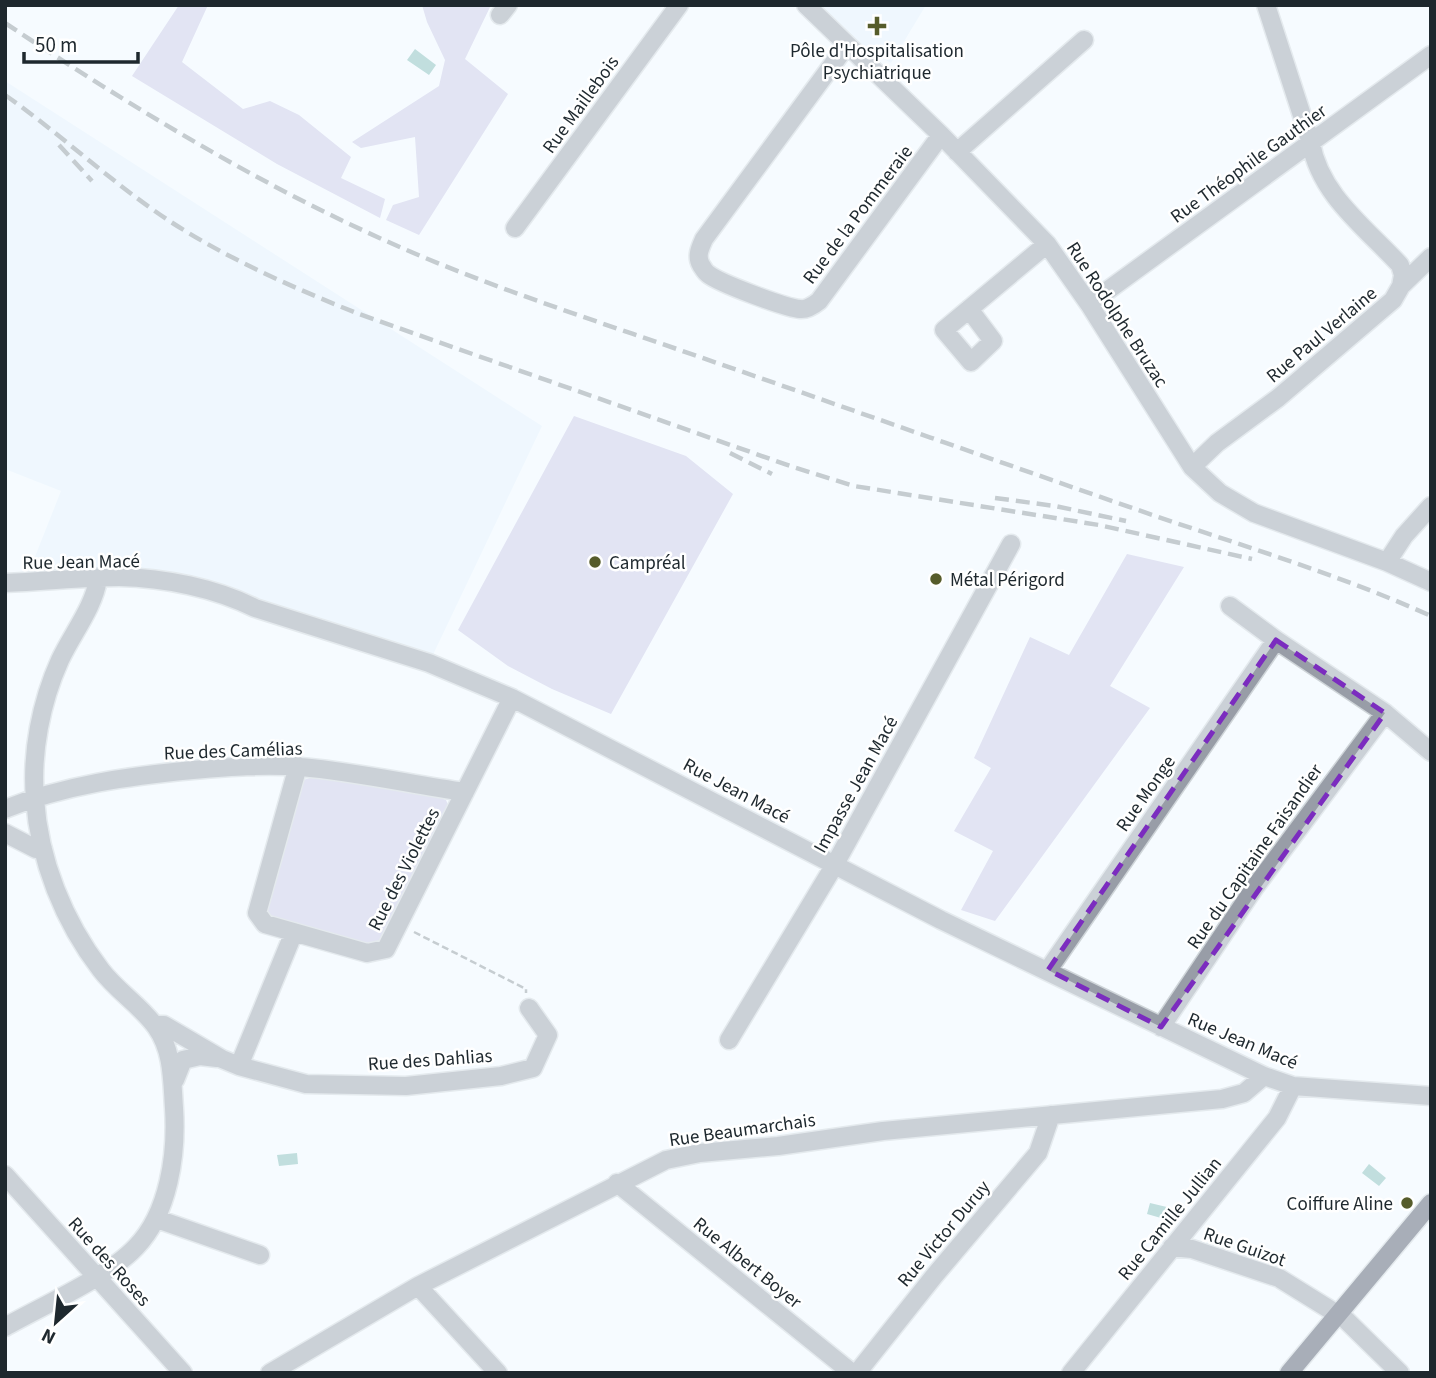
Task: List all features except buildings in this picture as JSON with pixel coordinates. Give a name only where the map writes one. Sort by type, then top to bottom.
[{"type":"main road","points":[[1289,1373],[1431,1202]]},
{"type":"street","name":"Rue Maillebois","points":[[515,228],[679,5]]},
{"type":"street","name":"Rue Rodolphe Bruzac","points":[[806,5],[941,135],[1047,244],[1089,304],[1192,467],[1220,493],[1254,513],[1387,562],[1431,582]]},
{"type":"street","name":"Rue Paul Verlaine","points":[[1192,467],[1217,443],[1278,398],[1393,300],[1401,286],[1403,275],[1400,265],[1324,182],[1314,162],[1311,144],[1266,5]]},
{"type":"street","points":[[957,152],[1084,40]]},
{"type":"street","name":"Rue de la Pommeraie","points":[[847,45],[704,239],[699,251],[700,263],[708,274],[728,284],[801,310],[811,307],[819,301],[941,135]]},
{"type":"street","name":"Rue Théophile Gauthier","points":[[1089,304],[1431,55]]},
{"type":"street","points":[[969,309],[1047,244]]},
{"type":"street","points":[[1401,286],[1431,257]]},
{"type":"street","points":[[1387,562],[1404,536],[1431,506]]},
{"type":"street","name":"Impasse Jean Macé","points":[[729,1040],[834,866],[1011,544]]},
{"type":"street","name":"Rue Jean Macé","points":[[5,583],[120,577],[174,583],[230,596],[256,608],[429,663],[512,698],[941,920],[1264,1076],[1293,1086],[1431,1096]]},
{"type":"street","points":[[5,1327],[96,1276],[136,1248],[157,1219],[171,1163],[175,1126],[175,1041],[155,1025],[101,970],[76,932],[58,894],[43,849],[35,799],[36,759],[47,697],[60,660],[82,619],[98,579]]},
{"type":"street","points":[[1230,606],[1384,713],[1431,752]]},
{"type":"street","name":"Rue Monge","points":[[1048,970],[1276,640]]},
{"type":"street","name":"Rue des Violettes","points":[[298,766],[257,913],[265,924],[367,953],[386,949],[512,698]]},
{"type":"street","name":"Rue du Capitaine Faisandier","points":[[1161,1027],[1255,887],[1384,713]]},
{"type":"street","name":"Rue des Camélias","points":[[5,809],[82,785],[137,775],[230,767],[298,766],[465,792]]},
{"type":"street","points":[[5,833],[36,849],[43,849]]},
{"type":"street","points":[[230,1062],[294,932]]},
{"type":"street","name":"Rue des Dahlias","points":[[175,1041],[230,1062],[306,1084],[406,1086],[501,1076],[533,1068],[548,1035],[529,1008]]},
{"type":"street","name":"Rue des Dahlias","points":[[173,1087],[183,1060],[200,1056],[230,1062]]},
{"type":"street","name":"Rue Beaumarchais","points":[[270,1373],[418,1286],[666,1160],[700,1153],[1222,1099],[1244,1093],[1264,1076]]},
{"type":"street","name":"Rue Camille Jullian","points":[[1071,1373],[1277,1118],[1293,1086]]},
{"type":"street","name":"Rue Victor Duruy","points":[[855,1373],[1038,1153],[1051,1115]]},
{"type":"street","name":"Rue des Roses","points":[[5,1175],[183,1373]]},
{"type":"street","name":"Rue Albert Boyer","points":[[617,1183],[855,1373]]},
{"type":"street","points":[[157,1219],[260,1255]]},
{"type":"street","name":"Rue Guizot","points":[[1172,1247],[1192,1248],[1279,1278],[1337,1314],[1400,1373]]},
{"type":"street","points":[[418,1286],[498,1373]]},
{"type":"path","points":[[399,924],[526,989],[529,1008]]},
{"type":"highlighted area","points":[[1276,640],[1385,713],[1161,1027],[1048,970]]},
{"type":"shaded area","points":[[179,5],[208,5],[182,62],[243,109],[270,101],[299,115],[351,157],[341,178],[385,199],[380,218],[277,164],[132,76]]},
{"type":"shaded area","points":[[422,5],[491,5],[465,59],[508,94],[419,235],[386,220],[393,205],[419,197],[415,137],[361,148],[352,142],[439,86],[445,60]]},
{"type":"shaded area","name":"Pôle d'Hospitalisation Psychiatrique","points":[[820,5],[926,5],[891,63],[862,47]]},
{"type":"shaded area","points":[[415,49],[436,65],[429,75],[407,60]]},
{"type":"shaded area","points":[[5,81],[542,426],[429,663],[230,595],[119,577],[25,582],[61,491],[5,469]]},
{"type":"shaded area","name":"Campréal","points":[[574,416],[686,456],[733,494],[611,714],[552,689],[508,666],[458,630]]},
{"type":"shaded area","points":[[1127,554],[1184,567],[1110,686],[1150,708],[995,921],[961,910],[993,851],[954,831],[991,768],[974,758],[1030,637],[1069,655]]},
{"type":"shaded area","points":[[313,777],[438,797],[446,800],[449,807],[383,941],[372,946],[273,920],[265,911],[303,780]]},
{"type":"shaded area","points":[[297,1153],[298,1164],[279,1166],[277,1155]]},
{"type":"shaded area","points":[[1369,1164],[1386,1178],[1379,1186],[1362,1173]]},
{"type":"shaded area","points":[[1150,1203],[1171,1208],[1168,1220],[1147,1214]]},
{"type":"railway","points":[[5,23],[110,91],[216,154],[326,213],[440,264],[1322,573],[1431,616]]},
{"type":"railway","points":[[5,95],[129,192],[193,236],[263,272],[359,314],[854,486],[1099,525],[1252,559]]},
{"type":"railway","points":[[59,145],[92,181]]},
{"type":"railway","points":[[730,453],[772,474]]},
{"type":"railway","points":[[995,498],[1055,506],[1126,521]]},
{"type":"place","name":"Pôle d'Hospitalisation Psychiatrique","points":[[877,26]]},
{"type":"place","name":"Campréal","points":[[595,562]]},
{"type":"place","name":"Métal Périgord","points":[[936,579]]},
{"type":"place","name":"Coiffure Aline","points":[[1407,1203]]}]
